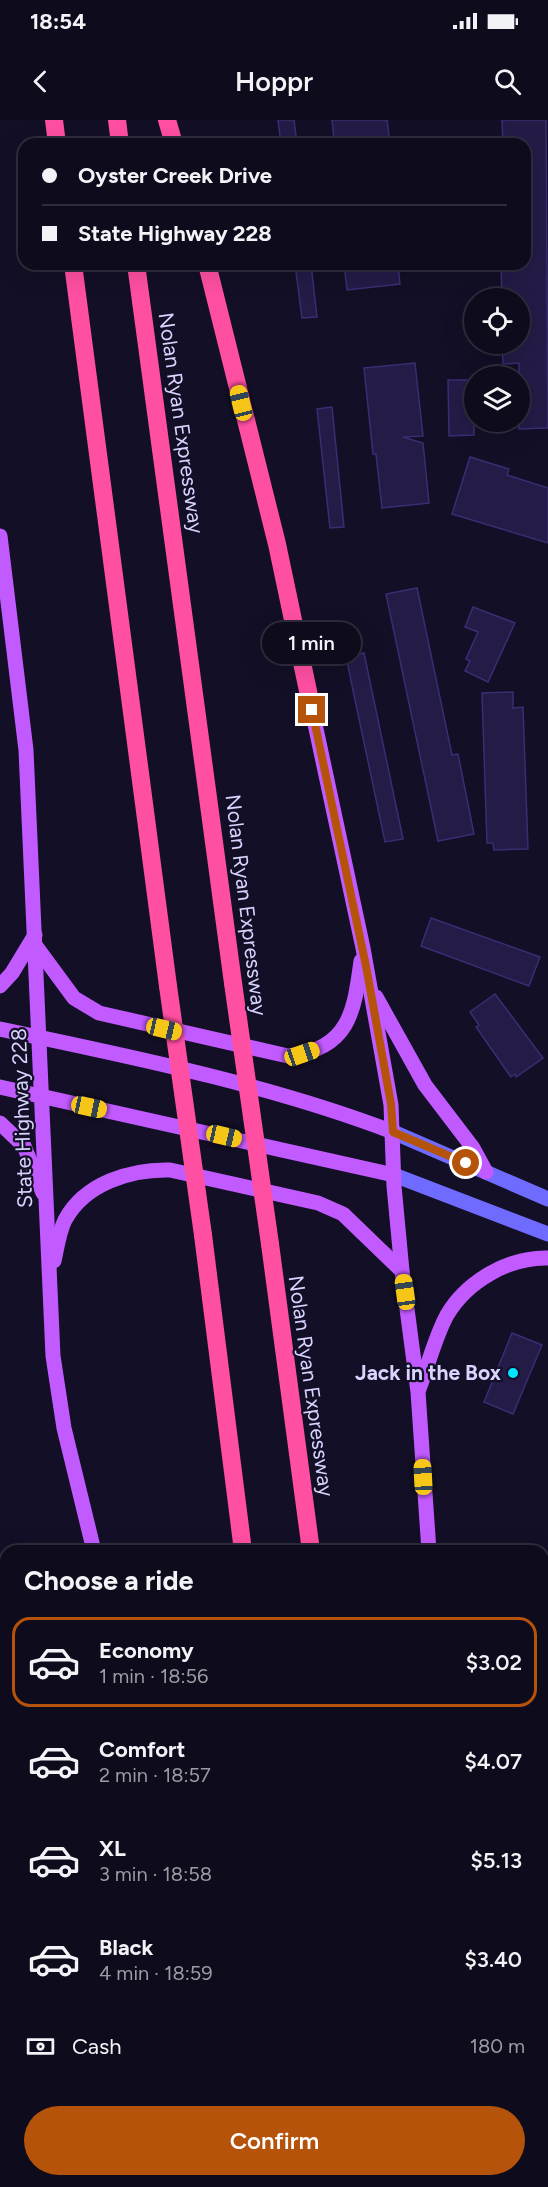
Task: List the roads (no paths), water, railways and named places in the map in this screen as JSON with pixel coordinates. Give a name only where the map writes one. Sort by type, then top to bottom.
[{"type":"highway","points":[[54,120],[56,138]]},
{"type":"highway","points":[[117,120],[119,138]]},
{"type":"highway","points":[[167,120],[172,138]]},
{"type":"highway","points":[[74,270],[242,1545]]},
{"type":"highway","name":"Nolan Ryan Expressway","points":[[137,270],[310,1545]]},
{"type":"highway","points":[[208,270],[277,544],[312,710]]},
{"type":"main road","name":"State Highway 228","points":[[0,536],[26,750],[44,1097],[53,1356],[64,1428],[93,1545]]},
{"type":"main road","points":[[312,710],[363,948],[391,1104],[402,1271],[418,1392],[429,1545]]},
{"type":"main road","points":[[0,986],[35,940],[74,998],[99,1013],[288,1056],[302,1054],[322,1046],[339,1033],[348,1022],[355,1007],[363,948]]},
{"type":"main road","points":[[370,985],[425,1085],[473,1148],[486,1172]]},
{"type":"main road","points":[[0,1029],[204,1074],[308,1102],[393,1132],[548,1199]]},
{"type":"main road","points":[[0,1087],[394,1175],[548,1234]]},
{"type":"main road","points":[[0,1123],[24,1146],[47,1202]]},
{"type":"main road","points":[[50,1278],[62,1229],[80,1200],[108,1181],[127,1173],[149,1169],[170,1170],[318,1203],[343,1214],[402,1271]]},
{"type":"main road","points":[[418,1392],[447,1315],[465,1293],[488,1274],[513,1262],[548,1258]]},
{"type":"place","name":"Jack in the Box","points":[[513,1373]]}]
